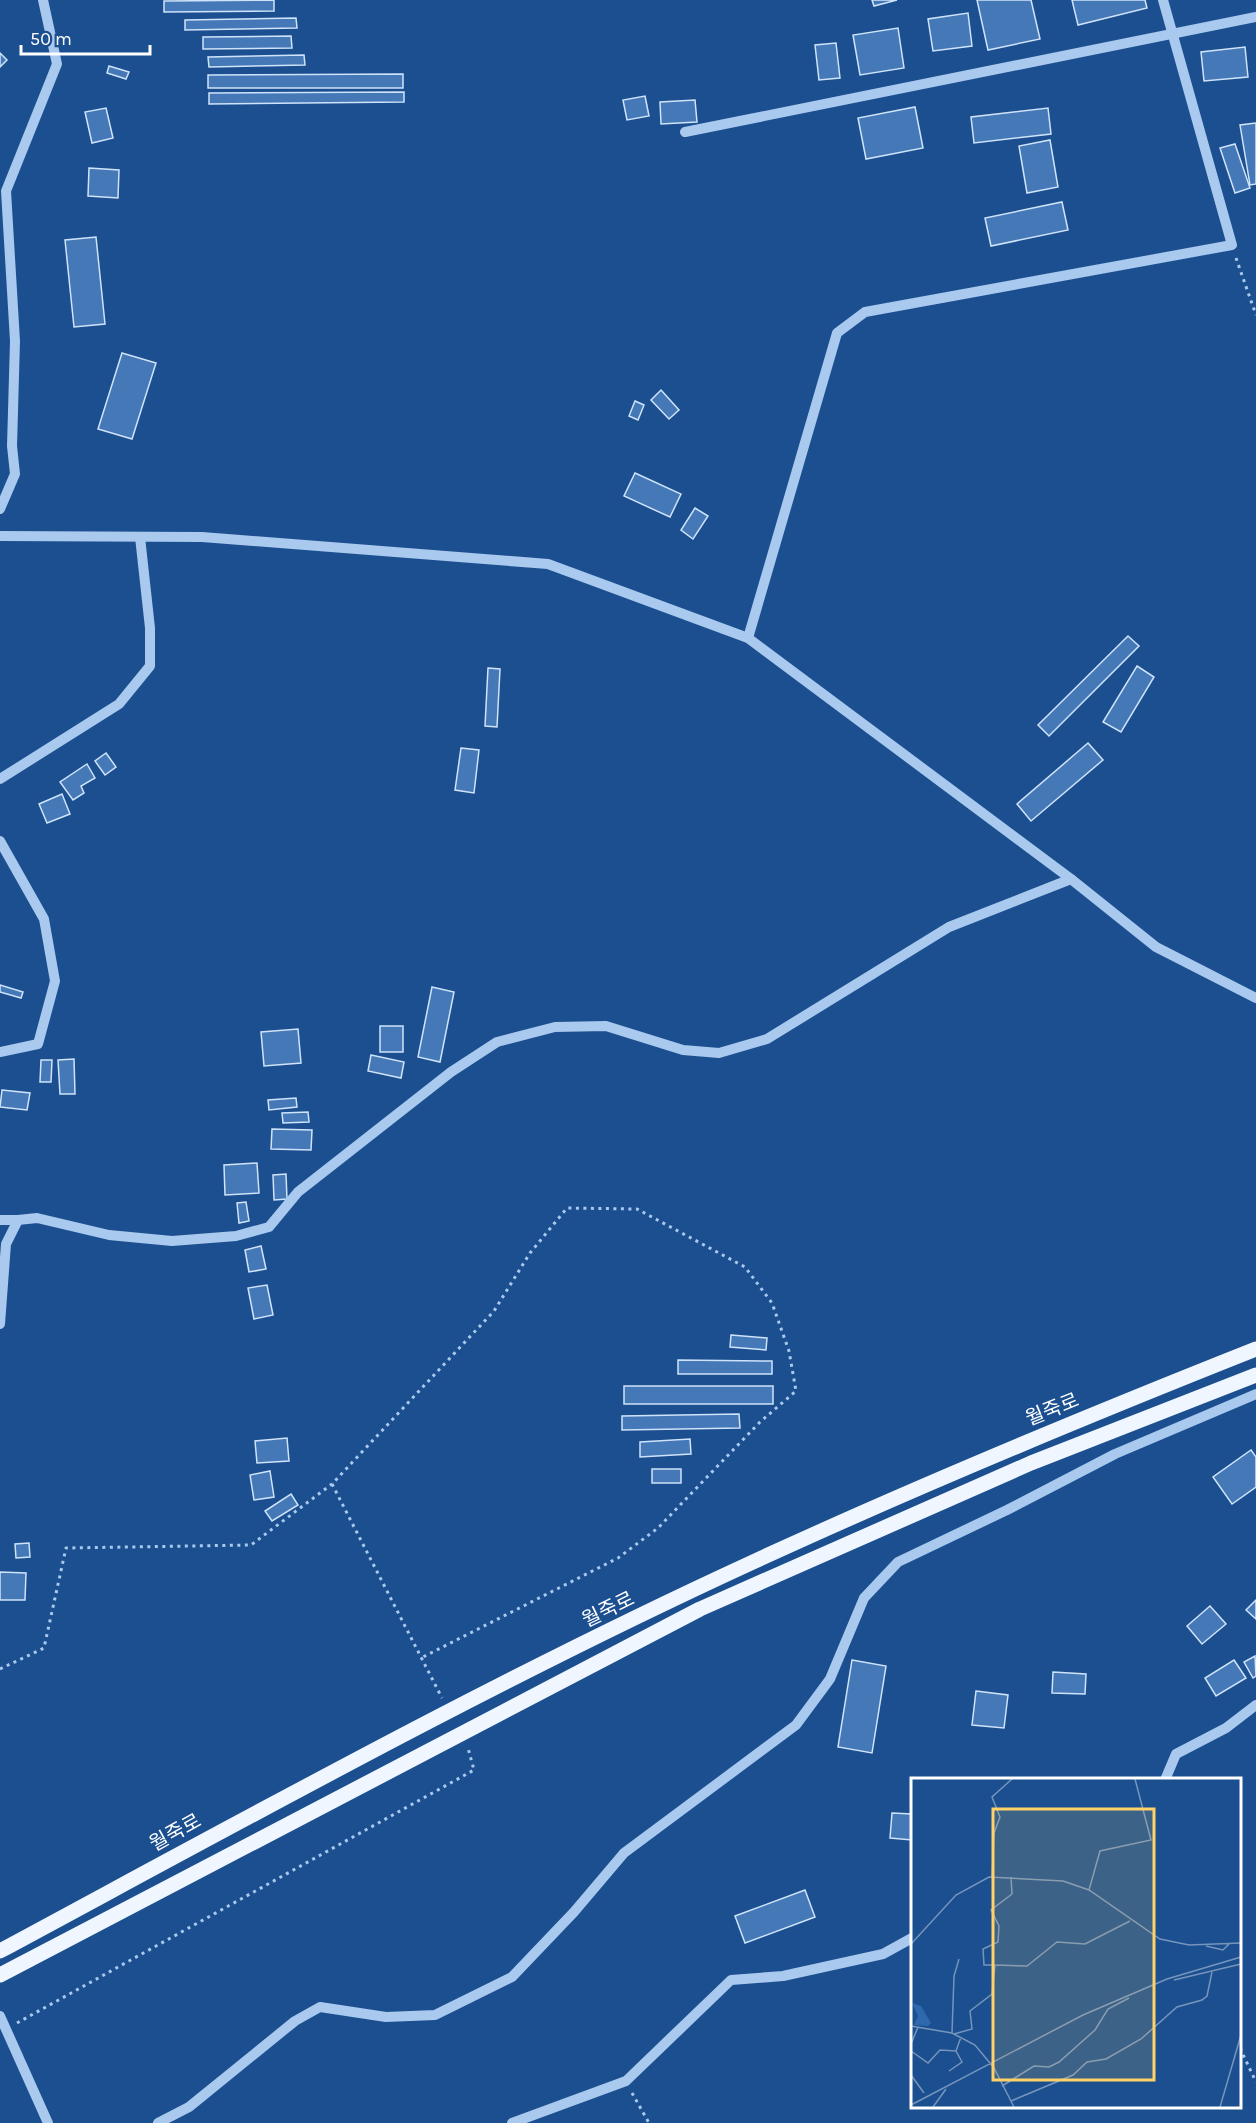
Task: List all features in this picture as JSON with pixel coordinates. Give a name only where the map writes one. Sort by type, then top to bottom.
[{"type":"main road","name":"월죽로","points":[[2,1950],[253,1813],[511,1680],[752,1562],[1013,1448],[1256,1349]]},
{"type":"main road","points":[[0,1975],[700,1609],[1031,1463],[1256,1375]]},
{"type":"street","points":[[0,509],[15,474],[12,446],[15,341],[6,191],[57,64],[43,0]]},
{"type":"street","points":[[748,638],[837,333],[865,312],[1232,245],[1163,0]]},
{"type":"street","points":[[685,132],[1256,17]]},
{"type":"street","points":[[0,536],[202,537],[548,564],[748,638],[1071,879],[1156,947],[1256,998]]},
{"type":"street","points":[[0,779],[118,704],[150,666],[150,628],[140,537]]},
{"type":"street","points":[[0,841],[44,919],[55,981],[38,1044],[0,1052]]},
{"type":"street","points":[[0,1220],[37,1218],[109,1235],[172,1241],[236,1236],[269,1227],[298,1192],[451,1072],[497,1042],[555,1027],[606,1026],[683,1050],[719,1053],[767,1039],[949,927],[1071,879]]},
{"type":"street","points":[[0,1324],[6,1244],[18,1220]]},
{"type":"street","points":[[158,2123],[189,2107],[295,2021],[320,2007],[386,2017],[435,2015],[512,1977],[574,1912],[624,1853],[796,1725],[830,1679],[864,1598],[898,1562],[1007,1510],[1115,1454],[1256,1394]]},
{"type":"street","points":[[1165,1778],[1176,1754],[1226,1728],[1256,1705]]},
{"type":"street","points":[[512,2123],[626,2080],[731,1980],[783,1976],[884,1954],[911,1939]]},
{"type":"street","points":[[0,2016],[8,2028],[48,2123]]},
{"type":"path","points":[[1232,245],[1256,315]]},
{"type":"path","points":[[0,1669],[44,1648],[66,1548],[251,1545],[332,1484],[494,1311],[530,1253],[567,1208],[636,1209],[745,1268],[772,1303],[789,1351],[796,1391],[760,1422],[658,1528],[618,1558],[421,1658]]},
{"type":"path","points":[[332,1484],[443,1699]]},
{"type":"path","points":[[8,2028],[474,1770],[467,1743]]},
{"type":"path","points":[[1241,2052],[1256,2082]]},
{"type":"path","points":[[626,2080],[649,2123]]},
{"type":"building","points":[[274,0],[274,11],[164,12],[164,1]]},
{"type":"building","points":[[872,0],[897,0],[874,6]]},
{"type":"building","points":[[977,0],[1031,0],[1040,39],[988,50]]},
{"type":"building","points":[[1072,0],[1145,0],[1147,8],[1078,25]]},
{"type":"building","points":[[968,13],[972,46],[933,51],[928,19]]},
{"type":"building","points":[[296,18],[297,28],[185,30],[185,20]]},
{"type":"building","points":[[898,28],[904,68],[860,75],[853,35]]},
{"type":"building","points":[[291,36],[292,48],[203,49],[203,37]]},
{"type":"building","points":[[836,43],[840,78],[819,80],[815,45]]},
{"type":"building","points":[[1245,47],[1248,77],[1204,81],[1201,52]]},
{"type":"building","points":[[0,53],[7,60],[0,67]]},
{"type":"building","points":[[304,55],[305,65],[209,67],[208,57]]},
{"type":"building","points":[[109,66],[129,72],[126,79],[107,73]]},
{"type":"building","points":[[403,74],[403,88],[208,88],[208,75]]},
{"type":"building","points":[[404,92],[404,102],[209,104],[209,93]]},
{"type":"building","points":[[645,96],[649,116],[627,120],[623,100]]},
{"type":"building","points":[[695,100],[697,122],[661,124],[660,102]]},
{"type":"building","points":[[915,107],[923,148],[866,159],[858,118]]},
{"type":"building","points":[[106,108],[113,138],[92,143],[85,112]]},
{"type":"building","points":[[1048,108],[1051,134],[974,143],[971,117]]},
{"type":"building","points":[[1256,123],[1256,184],[1250,185],[1240,125]]},
{"type":"building","points":[[1050,140],[1058,187],[1027,193],[1019,146]]},
{"type":"building","points":[[1235,144],[1250,188],[1235,193],[1220,148]]},
{"type":"building","points":[[89,168],[119,170],[118,198],[88,196]]},
{"type":"building","points":[[1062,202],[1068,230],[991,246],[985,218]]},
{"type":"building","points":[[96,237],[105,324],[74,327],[65,240]]},
{"type":"building","points":[[122,353],[156,363],[132,439],[98,429]]},
{"type":"building","points":[[661,390],[679,410],[669,419],[651,400]]},
{"type":"building","points":[[635,401],[644,405],[638,420],[629,416]]},
{"type":"building","points":[[635,473],[681,494],[670,517],[624,496]]},
{"type":"building","points":[[695,508],[708,516],[693,539],[681,530]]},
{"type":"building","points":[[1128,636],[1139,646],[1049,736],[1038,725]]},
{"type":"building","points":[[1137,666],[1154,677],[1121,732],[1103,722]]},
{"type":"building","points":[[488,668],[500,669],[497,727],[485,726]]},
{"type":"building","points":[[1088,743],[1103,760],[1031,821],[1017,804]]},
{"type":"building","points":[[461,748],[479,750],[474,793],[455,790]]},
{"type":"building","points":[[106,753],[116,767],[105,775],[95,761]]},
{"type":"building","points":[[87,764],[95,778],[81,786],[84,793],[73,800],[60,782]]},
{"type":"building","points":[[62,794],[70,814],[47,823],[39,804]]},
{"type":"building","points":[[0,985],[23,992],[21,998],[0,992]]},
{"type":"building","points":[[432,987],[454,992],[440,1062],[418,1057]]},
{"type":"building","points":[[380,1026],[403,1026],[403,1052],[380,1052]]},
{"type":"building","points":[[298,1029],[301,1063],[264,1066],[261,1032]]},
{"type":"building","points":[[371,1055],[404,1062],[401,1078],[368,1071]]},
{"type":"building","points":[[74,1059],[75,1094],[60,1094],[58,1060]]},
{"type":"building","points":[[41,1060],[52,1060],[51,1082],[40,1082]]},
{"type":"building","points":[[2,1090],[30,1093],[27,1110],[0,1107]]},
{"type":"building","points":[[296,1098],[297,1107],[269,1110],[268,1100]]},
{"type":"building","points":[[308,1112],[309,1122],[283,1123],[282,1113]]},
{"type":"building","points":[[272,1129],[312,1130],[311,1150],[271,1149]]},
{"type":"building","points":[[257,1163],[259,1193],[225,1195],[224,1165]]},
{"type":"building","points":[[286,1174],[287,1199],[274,1200],[273,1175]]},
{"type":"building","points":[[246,1202],[249,1221],[239,1223],[237,1203]]},
{"type":"building","points":[[261,1246],[266,1269],[249,1272],[245,1250]]},
{"type":"building","points":[[267,1285],[273,1315],[254,1319],[248,1288]]},
{"type":"building","points":[[731,1335],[767,1338],[766,1350],[730,1347]]},
{"type":"building","points":[[678,1360],[772,1361],[772,1374],[678,1374]]},
{"type":"building","points":[[624,1386],[773,1386],[773,1404],[624,1404]]},
{"type":"building","points":[[739,1414],[740,1428],[622,1430],[622,1416]]},
{"type":"building","points":[[287,1438],[289,1461],[257,1463],[255,1441]]},
{"type":"building","points":[[690,1439],[691,1454],[640,1457],[640,1442]]},
{"type":"building","points":[[1251,1450],[1256,1457],[1256,1487],[1232,1504],[1213,1477]]},
{"type":"building","points":[[652,1469],[681,1469],[681,1483],[652,1483]]},
{"type":"building","points":[[270,1471],[274,1497],[254,1500],[250,1475]]},
{"type":"building","points":[[291,1494],[298,1505],[272,1521],[265,1511]]},
{"type":"building","points":[[29,1543],[30,1557],[16,1558],[15,1544]]},
{"type":"building","points":[[0,1572],[26,1573],[25,1600],[0,1600]]},
{"type":"building","points":[[1256,1600],[1256,1619],[1246,1610]]},
{"type":"building","points":[[1210,1606],[1226,1624],[1202,1644],[1187,1626]]},
{"type":"building","points":[[1255,1656],[1256,1676],[1253,1678],[1244,1662]]},
{"type":"building","points":[[852,1660],[886,1666],[872,1753],[838,1747]]},
{"type":"building","points":[[1234,1660],[1246,1678],[1216,1696],[1205,1678]]},
{"type":"building","points":[[1053,1672],[1086,1674],[1085,1694],[1052,1693]]},
{"type":"building","points":[[976,1691],[1008,1695],[1004,1728],[972,1725]]},
{"type":"building","points":[[892,1813],[911,1814],[911,1840],[890,1838]]},
{"type":"building","points":[[805,1890],[815,1917],[745,1943],[735,1916]]}]
